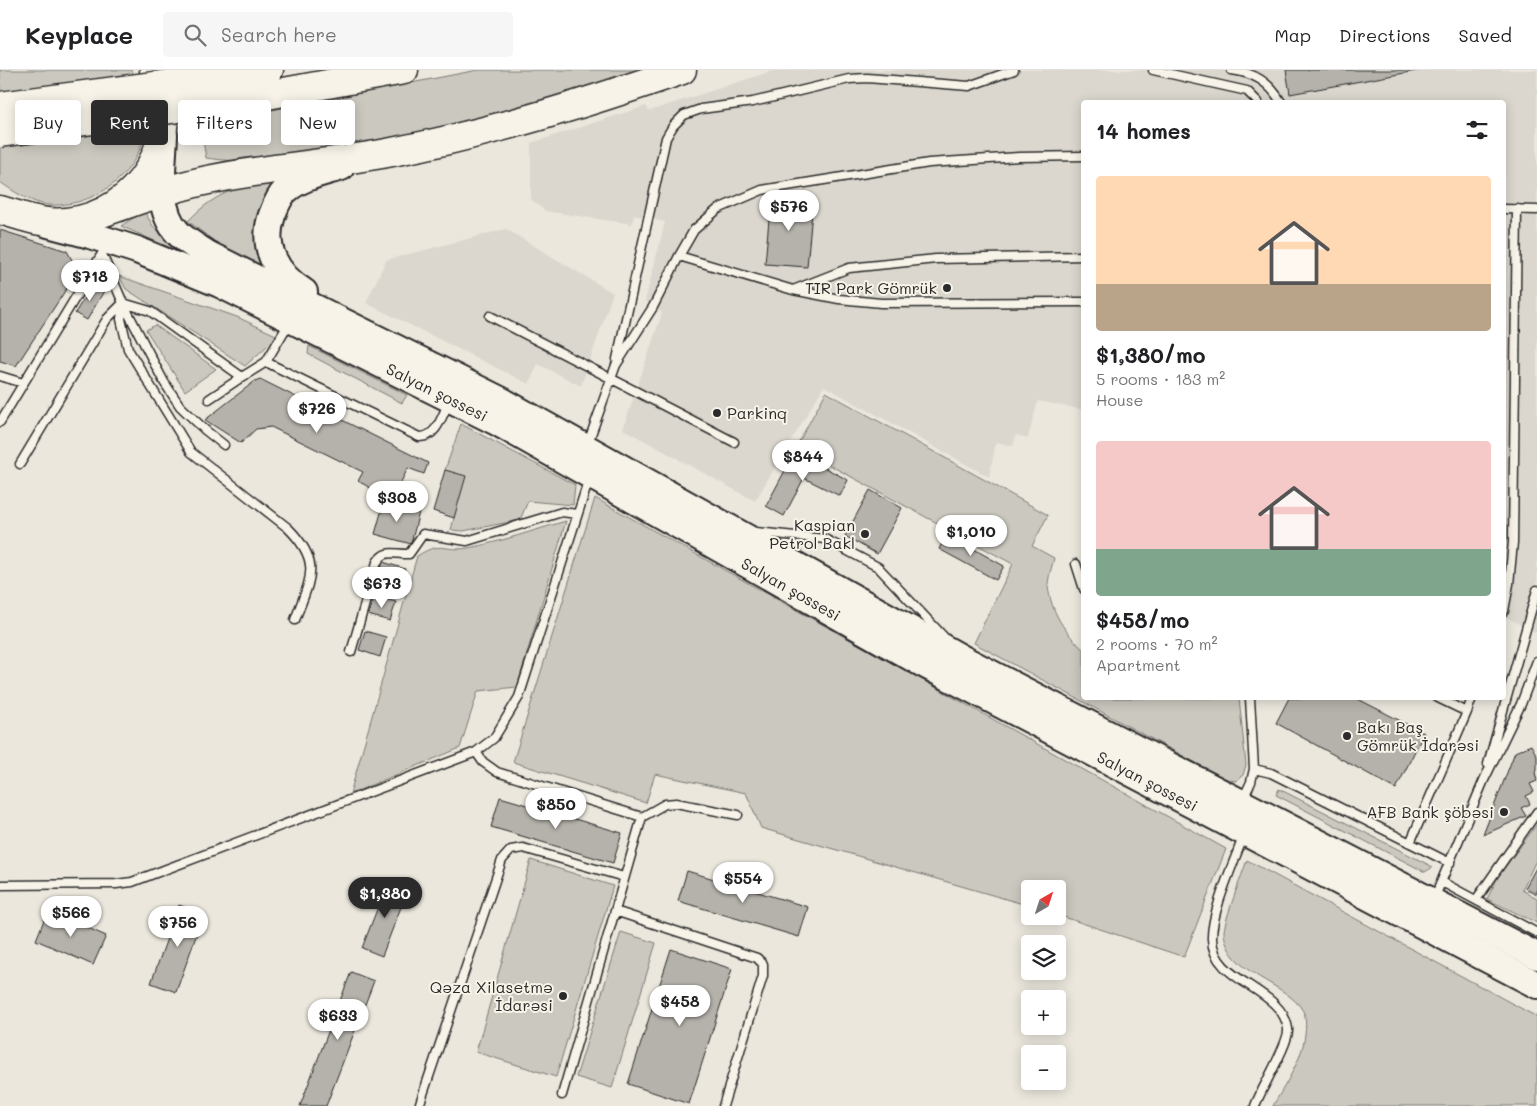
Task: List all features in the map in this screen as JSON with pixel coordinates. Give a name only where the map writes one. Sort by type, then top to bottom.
[{"type":"highway","points":[[154,70],[161,89],[162,100]]},
{"type":"highway","points":[[0,106],[256,81],[404,70]]},
{"type":"highway","points":[[380,339],[298,288],[283,275],[274,262],[268,246],[268,226],[284,192],[297,183],[391,153],[572,108],[682,70]]},
{"type":"highway","points":[[0,133],[256,81]]},
{"type":"highway","points":[[102,236],[122,201],[143,180],[157,155],[160,145]]},
{"type":"highway","points":[[164,145],[163,192],[165,210],[170,223],[190,243],[227,264],[380,339]]},
{"type":"highway","points":[[102,236],[163,192],[237,175],[391,153]]},
{"type":"highway","points":[[12,213],[65,223],[102,236]]},
{"type":"highway","name":"Salyan şossesi","points":[[102,236],[172,263],[291,319],[450,398],[916,660],[1537,985]]},
{"type":"highway","name":"Salyan şossesi","points":[[380,339],[504,402],[965,660],[1241,803],[1437,892],[1537,956]]},
{"type":"lane","points":[[587,448],[616,365],[666,138],[673,126],[684,115],[701,109],[753,102],[849,79],[867,78],[969,86],[1014,70]]},
{"type":"lane","points":[[1153,70],[1247,91],[1256,100]]},
{"type":"lane","points":[[1231,70],[1258,76],[1273,89],[1280,100]]},
{"type":"lane","points":[[616,365],[652,307],[694,230],[718,209],[762,190],[929,163],[1019,157],[1081,156]]},
{"type":"lane","points":[[1506,209],[1537,210]]},
{"type":"lane","points":[[1506,600],[1513,542],[1517,209]]},
{"type":"lane","points":[[102,236],[123,304],[164,382],[180,406],[224,445]]},
{"type":"lane","points":[[0,422],[102,236]]},
{"type":"lane","points":[[679,256],[817,296],[881,304],[1081,302]]},
{"type":"lane","points":[[793,290],[849,268],[936,259],[1081,256]]},
{"type":"lane","points":[[123,304],[150,311],[242,377]]},
{"type":"lane","points":[[20,464],[107,319],[123,304]]},
{"type":"lane","points":[[123,304],[121,319],[128,349],[191,452],[301,542],[310,559],[310,577],[295,620]]},
{"type":"lane","points":[[490,316],[734,442]]},
{"type":"lane","points":[[209,399],[266,362],[291,319]]},
{"type":"lane","points":[[266,362],[419,437],[426,437],[433,432],[450,398]]},
{"type":"lane","points":[[0,376],[23,383]]},
{"type":"lane","points":[[0,885],[116,884],[132,882],[476,752],[494,738],[519,698],[590,475]]},
{"type":"lane","points":[[351,652],[377,562],[381,556],[393,552],[409,554],[423,534],[467,542],[562,512],[577,514]]},
{"type":"lane","points":[[732,530],[810,536],[825,539],[878,567],[888,575],[965,660]]},
{"type":"lane","points":[[1076,564],[1081,580]]},
{"type":"lane","points":[[1484,780],[1535,609],[1537,590]]},
{"type":"lane","points":[[1537,661],[1518,712],[1484,780],[1437,892],[1476,900],[1537,933]]},
{"type":"lane","points":[[1241,803],[1251,782],[1254,769],[1250,700]]},
{"type":"lane","points":[[1442,700],[1467,712]]},
{"type":"lane","points":[[1410,843],[1471,700]]},
{"type":"lane","points":[[476,752],[483,762],[497,772],[642,817]]},
{"type":"lane","points":[[1254,769],[1271,773],[1450,863]]},
{"type":"lane","points":[[562,1095],[642,817],[664,804],[676,803],[738,815]]},
{"type":"lane","points":[[1476,900],[1537,812]]},
{"type":"lane","points":[[1245,832],[1213,923],[1212,940],[1217,956],[1227,968],[1273,1003],[1283,1015],[1289,1030],[1286,1042],[1260,1090],[1255,1106]]},
{"type":"lane","points":[[420,1103],[502,860],[511,850],[523,848],[624,877]]},
{"type":"lane","points":[[615,911],[757,958],[764,964],[763,976],[723,1106]]},
{"type":"shaded area","points":[[0,70],[131,70],[143,100],[91,100],[91,145],[141,145],[136,158],[122,176],[105,190],[83,200],[59,205],[35,202],[0,182]]},
{"type":"shaded area","points":[[478,70],[636,70],[481,116],[320,154],[251,161],[206,158],[204,145],[271,145],[271,110],[281,108],[281,145],[355,145],[355,100],[324,100]]},
{"type":"shaded area","points":[[775,70],[1537,70],[1537,633],[1506,617],[1506,100],[1081,100],[1081,409],[1038,401],[1028,438],[1016,435],[1013,446],[996,442],[989,477],[824,386],[755,501],[623,429],[662,313],[645,301],[665,222],[634,215],[632,224],[545,211],[531,199],[531,143],[646,106],[649,111]]},
{"type":"shaded area","points":[[282,179],[269,269],[219,245],[188,221],[210,202],[231,191],[254,184]]},
{"type":"shaded area","points":[[144,211],[153,226],[184,254],[121,226]]},
{"type":"shaded area","points":[[506,229],[613,293],[581,386],[538,364],[529,384],[366,303],[386,260]]},
{"type":"shaded area","points":[[119,276],[237,317],[278,336],[245,366],[126,289]]},
{"type":"shaded area","points":[[155,325],[216,369],[185,391],[146,330]]},
{"type":"shaded area","points":[[309,346],[407,395],[402,403],[308,354]]},
{"type":"shaded area","points":[[826,392],[1048,515],[1032,546],[1054,558],[1048,586],[1052,605],[1060,621],[1081,647],[1081,700],[1239,700],[1246,765],[1243,775],[1236,781],[1226,779],[974,643],[1013,564],[796,447]]},
{"type":"shaded area","points":[[461,424],[575,485],[573,505],[528,501],[520,520],[463,531],[451,530],[454,518],[445,470]]},
{"type":"shaded area","points":[[595,498],[1226,849],[1184,957],[1066,918],[1066,880],[1021,880],[1021,903],[761,828],[746,793],[655,774],[646,803],[513,762]]},
{"type":"shaded area","points":[[566,521],[517,687],[478,691],[460,748],[350,794],[417,556],[438,547],[468,548]]},
{"type":"shaded area","points":[[1279,789],[1433,867],[1425,872],[1276,795]]},
{"type":"shaded area","points":[[1537,824],[1537,858],[1522,890],[1537,898],[1537,923],[1487,899],[1498,877]]},
{"type":"shaded area","points":[[531,860],[613,886],[556,1077],[476,1052]]},
{"type":"shaded area","points":[[1247,860],[1537,1017],[1537,1106],[1273,1106],[1296,1064],[1303,1045],[1306,1024],[1305,1015],[1295,1001],[1247,968],[1236,959],[1228,947],[1224,933],[1225,928]]},
{"type":"shaded area","points":[[621,932],[656,943],[612,1088],[576,1077]]},
{"type":"building","points":[[1286,70],[1421,70],[1290,94]]},
{"type":"building","points":[[771,197],[813,201],[807,267],[765,264]]},
{"type":"building","points":[[0,230],[67,251],[78,271],[16,366],[0,361]]},
{"type":"building","points":[[93,284],[104,291],[87,320],[75,313]]},
{"type":"building","points":[[260,379],[428,463],[424,474],[408,468],[392,500],[358,481],[363,472],[271,427],[256,429],[241,443],[205,420]]},
{"type":"building","points":[[795,452],[848,480],[840,496],[804,478],[784,516],[766,506]]},
{"type":"building","points":[[445,470],[466,476],[454,518],[433,511]]},
{"type":"building","points":[[870,490],[902,508],[877,554],[845,536]]},
{"type":"building","points":[[384,502],[419,512],[411,544],[375,534]]},
{"type":"building","points":[[947,534],[1004,566],[996,580],[939,549]]},
{"type":"building","points":[[383,562],[405,569],[399,588],[377,581]]},
{"type":"building","points":[[374,596],[396,602],[390,621],[368,615]]},
{"type":"building","points":[[365,631],[386,637],[380,657],[359,650]]},
{"type":"building","points":[[1288,700],[1360,700],[1424,733],[1396,789],[1276,723]]},
{"type":"building","points":[[1531,745],[1537,756],[1537,771],[1535,772],[1537,781],[1530,784],[1534,792],[1526,796],[1530,804],[1521,808],[1526,816],[1483,835],[1515,752]]},
{"type":"building","points":[[500,797],[622,833],[613,863],[491,827]]},
{"type":"building","points":[[1537,866],[1537,894],[1525,888]]},
{"type":"building","points":[[687,871],[808,907],[799,937],[678,901]]},
{"type":"building","points":[[388,881],[408,889],[382,956],[362,948]]},
{"type":"building","points":[[179,905],[204,914],[176,992],[151,983]]},
{"type":"building","points":[[48,910],[106,936],[93,965],[36,940]]},
{"type":"building","points":[[671,949],[732,969],[689,1104],[628,1084]]},
{"type":"building","points":[[351,972],[374,981],[326,1106],[300,1106]]},
{"type":"place","name":"TIR Park Gömrük","points":[[947,288]]},
{"type":"place","name":"Parkinq","points":[[717,413]]},
{"type":"place","name":"Kaspian Petrol Bakl","points":[[865,534]]},
{"type":"place","name":"Bakı Baş Gömrük İdarəsi","points":[[1347,736]]},
{"type":"place","name":"AFB Bank şöbəsi","points":[[1504,812]]},
{"type":"place","name":"Qəza Xilasetmə İdarəsi","points":[[563,996]]}]
